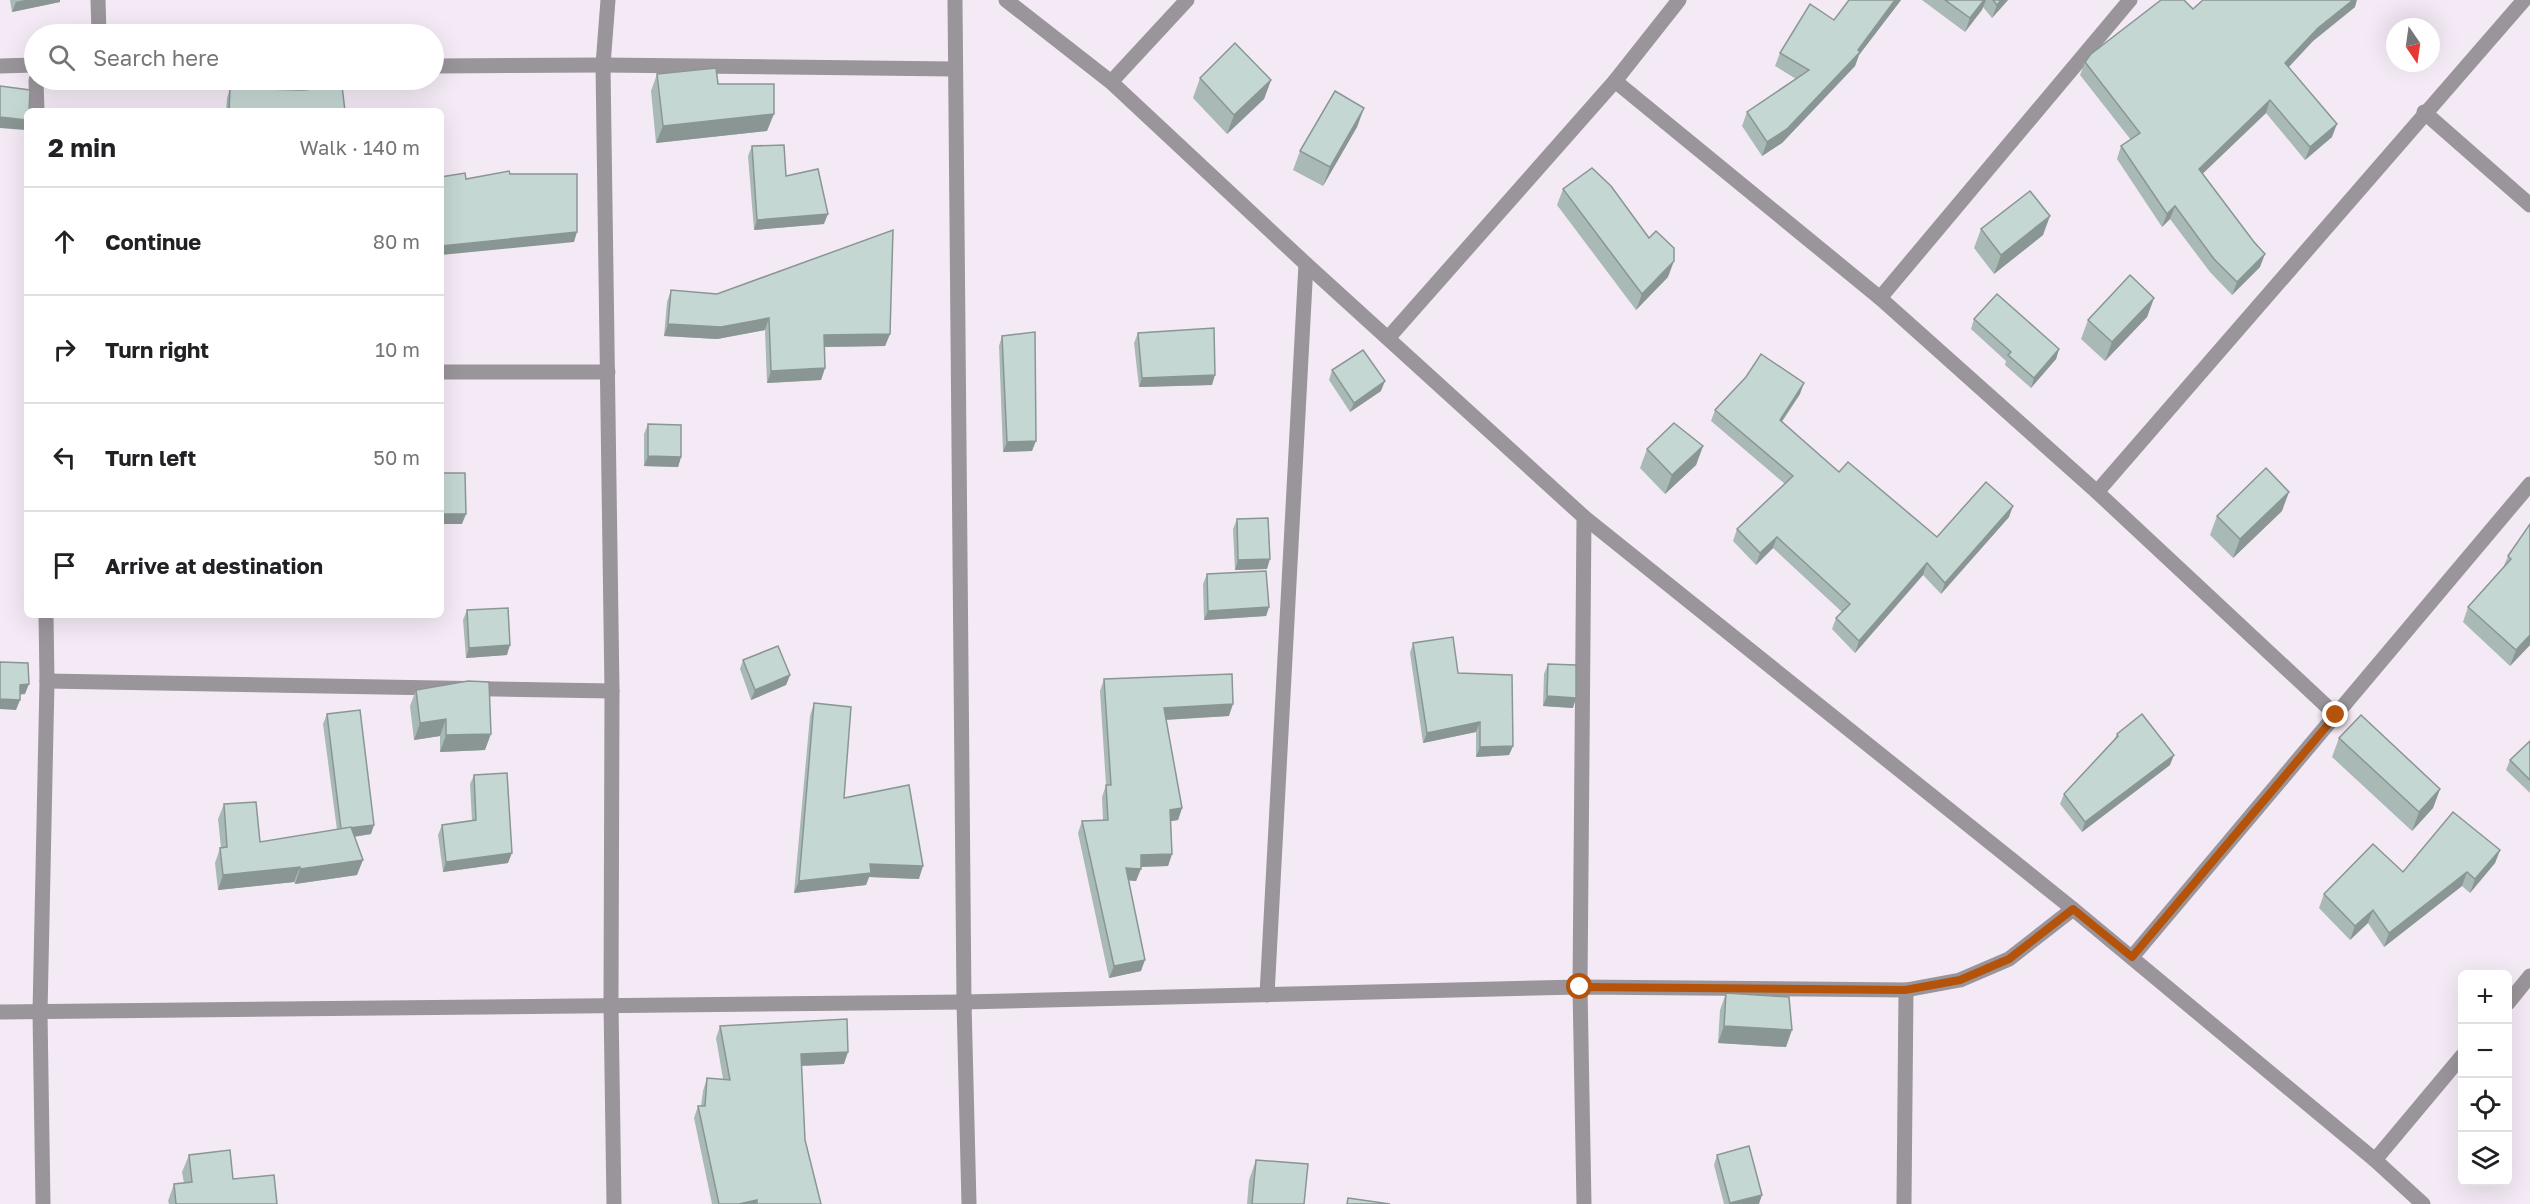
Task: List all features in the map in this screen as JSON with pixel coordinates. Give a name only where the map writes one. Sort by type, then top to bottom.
[{"type":"street","points":[[98,0],[99,24]]},
{"type":"street","points":[[608,0],[603,65],[612,691],[611,1004],[614,1204]]},
{"type":"street","points":[[955,0],[964,1002],[969,1204]]},
{"type":"street","points":[[1006,0],[1111,82],[1306,264],[1389,337],[1584,517],[2132,957],[2375,1160],[2423,1204]]},
{"type":"street","points":[[1111,82],[1187,0]]},
{"type":"street","points":[[1389,337],[1615,81],[1679,0]]},
{"type":"street","points":[[1880,298],[2130,0]]},
{"type":"street","points":[[2097,492],[2424,112],[2524,0]]},
{"type":"street","points":[[0,66],[24,65]]},
{"type":"street","points":[[444,66],[603,65],[954,69]]},
{"type":"street","points":[[1615,81],[1880,298],[2097,492],[2336,715]]},
{"type":"street","points":[[36,90],[37,108]]},
{"type":"street","points":[[2424,112],[2530,205]]},
{"type":"street","points":[[1267,995],[1306,264]]},
{"type":"street","points":[[444,372],[608,372]]},
{"type":"street","points":[[2132,957],[2530,484]]},
{"type":"street","points":[[1584,517],[1580,987],[1584,1204]]},
{"type":"street","points":[[43,1204],[40,1013],[47,681],[46,618]]},
{"type":"street","points":[[47,681],[612,691]]},
{"type":"street","points":[[0,1012],[964,1002],[1580,987],[1905,990],[1960,980],[2009,959],[2073,909]]},
{"type":"street","points":[[2512,998],[2530,976]]},
{"type":"street","points":[[1904,1204],[1905,990]]},
{"type":"street","points":[[2375,1160],[2458,1062]]},
{"type":"building","points":[[1849,0],[1895,0],[1858,50],[1860,52],[1787,129],[1767,142],[1747,112],[1809,70],[1780,53],[1810,4],[1834,20]]},
{"type":"building","points":[[1945,0],[1984,0],[1970,18]]},
{"type":"building","points":[[2161,0],[2184,0],[2193,9],[2203,0],[2353,0],[2318,28],[2285,63],[2337,124],[2310,147],[2270,100],[2199,169],[2265,254],[2237,282],[2214,259],[2175,206],[2167,214],[2121,146],[2140,133],[2085,62],[2091,54]]},
{"type":"building","points":[[1235,43],[1271,80],[1234,115],[1200,78]]},
{"type":"building","points":[[716,68],[718,84],[774,84],[774,114],[663,126],[657,74]]},
{"type":"building","points":[[0,86],[30,90],[29,108],[24,108],[24,120],[0,117]]},
{"type":"building","points":[[230,90],[342,90],[345,108],[229,108]]},
{"type":"building","points":[[1335,91],[1364,108],[1330,167],[1300,151]]},
{"type":"building","points":[[784,145],[786,176],[818,169],[828,214],[757,220],[752,146]]},
{"type":"building","points":[[1592,168],[1611,186],[1649,238],[1656,231],[1674,248],[1674,261],[1642,294],[1563,189]]},
{"type":"building","points":[[509,171],[510,174],[577,174],[577,232],[444,246],[444,176],[465,173],[466,179]]},
{"type":"building","points":[[2030,191],[2050,216],[2001,255],[1981,229]]},
{"type":"building","points":[[893,230],[890,334],[824,335],[825,368],[771,371],[769,318],[721,327],[668,324],[671,290],[717,294]]},
{"type":"building","points":[[2130,275],[2154,298],[2112,342],[2088,320]]},
{"type":"building","points":[[1997,294],[2059,349],[2034,378],[2008,355],[2011,352],[1974,319]]},
{"type":"building","points":[[1214,328],[1215,375],[1142,378],[1138,333]]},
{"type":"building","points":[[1035,332],[1036,441],[1007,442],[1002,336]]},
{"type":"building","points":[[1363,350],[1385,381],[1354,403],[1332,370]]},
{"type":"building","points":[[1761,354],[1804,383],[1780,420],[1839,472],[1848,462],[1937,537],[1986,482],[2013,506],[1945,583],[1927,563],[1859,641],[1836,618],[1850,604],[1777,537],[1760,553],[1737,529],[1793,476],[1715,410],[1746,377]]},
{"type":"building","points":[[1674,423],[1703,446],[1672,475],[1647,449]]},
{"type":"building","points":[[648,424],[681,425],[681,457],[648,456]]},
{"type":"building","points":[[2266,468],[2289,492],[2240,539],[2217,516]]},
{"type":"building","points":[[444,473],[465,473],[466,514],[444,514]]},
{"type":"building","points":[[1268,518],[1270,559],[1238,560],[1237,519]]},
{"type":"building","points":[[2530,524],[2530,635],[2516,650],[2468,607],[2511,559],[2508,556]]},
{"type":"building","points":[[1266,571],[1269,607],[1208,611],[1207,574]]},
{"type":"building","points":[[508,608],[510,645],[469,648],[467,610]]},
{"type":"building","points":[[1453,637],[1458,673],[1512,675],[1513,746],[1480,747],[1480,722],[1427,733],[1413,643]]},
{"type":"building","points":[[778,646],[790,675],[755,690],[743,660]]},
{"type":"building","points":[[0,662],[28,663],[29,684],[20,685],[20,700],[0,699]]},
{"type":"building","points":[[1548,664],[1576,665],[1576,698],[1547,696]]},
{"type":"building","points":[[1232,674],[1233,704],[1164,708],[1182,808],[1170,810],[1172,854],[1141,855],[1141,869],[1126,868],[1145,960],[1114,966],[1082,821],[1108,820],[1106,785],[1111,785],[1104,679]]},
{"type":"building","points":[[468,681],[489,682],[491,734],[446,735],[446,719],[420,723],[416,690]]},
{"type":"building","points":[[814,703],[851,707],[844,798],[909,785],[923,866],[870,864],[871,873],[799,881]]},
{"type":"building","points":[[360,710],[374,825],[341,829],[327,714]]},
{"type":"building","points":[[2142,714],[2174,755],[2085,822],[2064,794],[2118,736],[2117,734]]},
{"type":"building","points":[[2361,715],[2440,789],[2419,812],[2339,738]]},
{"type":"building","points":[[2530,741],[2530,780],[2510,760]]},
{"type":"building","points":[[507,773],[512,853],[446,862],[442,825],[476,820],[474,775]]},
{"type":"building","points":[[256,802],[260,842],[351,827],[363,860],[300,869],[300,867],[223,875],[220,848],[227,847],[224,804]]},
{"type":"building","points":[[2453,812],[2500,850],[2475,879],[2467,872],[2389,933],[2373,910],[2355,926],[2324,894],[2373,844],[2403,872]]},
{"type":"building","points":[[1726,993],[1789,997],[1792,1030],[1724,1026]]},
{"type":"building","points":[[847,1019],[848,1052],[801,1054],[805,1140],[821,1204],[757,1204],[757,1200],[739,1204],[719,1204],[698,1106],[705,1106],[707,1078],[730,1080],[720,1026]]},
{"type":"building","points":[[1749,1146],[1762,1195],[1730,1203],[1717,1155]]},
{"type":"building","points":[[230,1150],[233,1179],[274,1175],[277,1204],[176,1204],[174,1184],[192,1182],[189,1155]]},
{"type":"building","points":[[1256,1160],[1308,1164],[1304,1204],[1252,1204]]},
{"type":"building","points":[[1348,1198],[1390,1204],[1347,1204]]},
{"type":"route","points":[[1580,987],[1905,990],[1960,980],[2009,959],[2073,909],[2132,957],[2336,715]]}]
